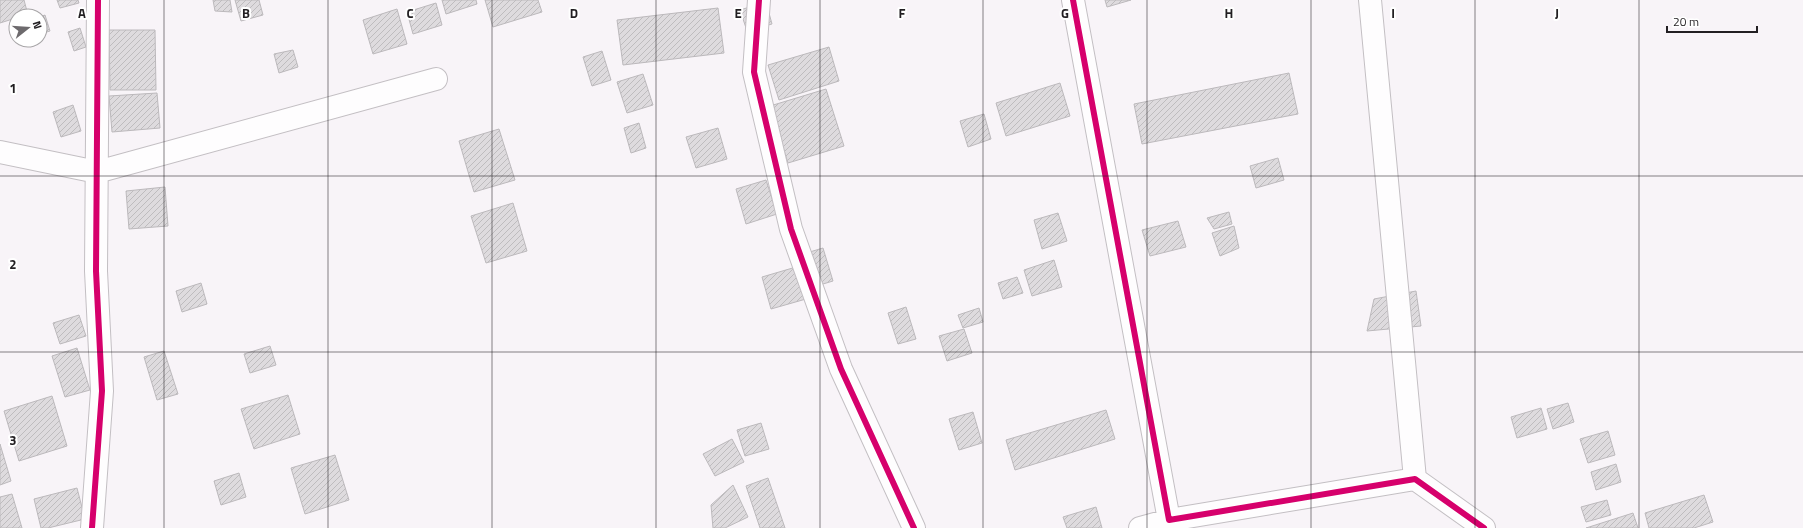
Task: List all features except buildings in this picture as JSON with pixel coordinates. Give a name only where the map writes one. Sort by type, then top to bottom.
[{"type":"street","points":[[92,528],[102,391],[96,271],[98,0]]},
{"type":"street","points":[[759,0],[754,72],[791,229],[841,369],[914,528]]},
{"type":"street","points":[[1073,0],[1170,520]]},
{"type":"street","points":[[1370,0],[1414,479]]},
{"type":"street","points":[[0,152],[97,172],[436,79]]},
{"type":"street","points":[[1140,528],[1170,520],[1414,479],[1484,528]]},
{"type":"cycle path","points":[[92,528],[102,391],[96,271],[98,0]]},
{"type":"cycle path","points":[[759,0],[754,72],[791,229],[841,369],[914,528]]},
{"type":"cycle path","points":[[1073,0],[1169,520],[1415,479],[1484,528]]}]
